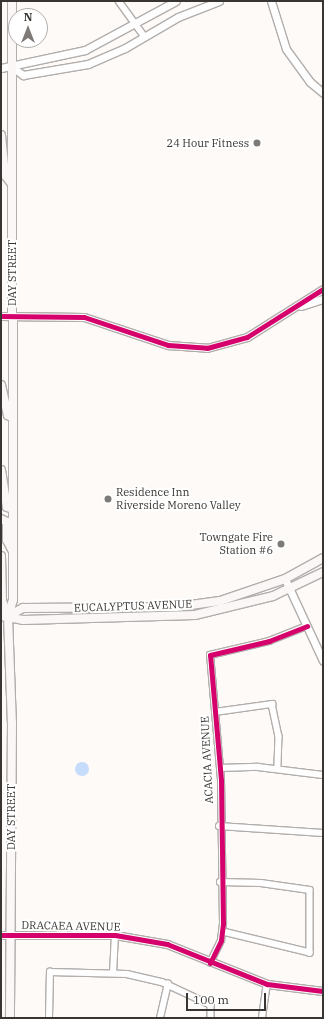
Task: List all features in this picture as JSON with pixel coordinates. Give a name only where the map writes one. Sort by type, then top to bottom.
[{"type":"main road","name":"DAY STREET","points":[[4,616],[13,600],[12,1]]},
{"type":"main road","points":[[1,135],[5,175],[12,184]]},
{"type":"main road","points":[[1,385],[8,415],[12,417]]},
{"type":"main road","points":[[1,470],[7,507],[13,509]]},
{"type":"main road","points":[[1,519],[7,522],[7,540],[13,552]]},
{"type":"main road","name":"DAY STREET","points":[[1,556],[2,601],[12,723],[10,1018]]},
{"type":"main road","name":"EUCALYPTUS AVENUE","points":[[4,616],[23,608],[176,607],[220,600],[284,579],[323,558]]},
{"type":"main road","name":"EUCALYPTUS AVENUE","points":[[4,616],[23,620],[122,619],[224,610],[290,590],[323,572]]},
{"type":"main road","points":[[122,619],[134,613],[160,612],[176,607]]},
{"type":"main road","points":[[60,619],[109,614],[114,608]]},
{"type":"street","points":[[119,1],[145,36]]},
{"type":"street","points":[[1,68],[12,67],[22,61],[85,50],[136,24],[176,1]]},
{"type":"street","points":[[12,67],[23,75],[72,69],[110,56],[183,15],[219,1]]},
{"type":"street","points":[[271,1],[286,49],[310,82],[323,93]]},
{"type":"street","points":[[301,306],[308,297],[323,289]]},
{"type":"street","points":[[1,316],[84,317],[168,346],[207,348],[247,337],[301,306],[323,299]]},
{"type":"street","points":[[284,579],[323,661]]},
{"type":"street","name":"ACACIA AVENUE","points":[[210,963],[223,932],[220,882],[220,768],[210,655],[269,640],[307,626]]},
{"type":"street","points":[[215,712],[272,704],[279,736],[278,769]]},
{"type":"street","points":[[220,768],[278,769],[323,774]]},
{"type":"street","points":[[219,826],[323,833]]},
{"type":"street","points":[[220,882],[261,883],[310,890],[310,953],[223,932]]},
{"type":"street","name":"DRACAEA AVENUE","points":[[1,935],[116,935],[167,944],[210,963],[267,984],[323,991]]},
{"type":"street","points":[[114,973],[116,935]]},
{"type":"street","points":[[49,1018],[50,972],[114,973],[168,984],[211,1005],[211,1018]]},
{"type":"street","points":[[160,1018],[168,984]]},
{"type":"street","points":[[262,1018],[267,984]]},
{"type":"water","points":[[82,762],[87,764],[89,769],[87,774],[82,776],[77,774],[75,769],[77,764]]},
{"type":"cycle path","points":[[1,316],[84,317],[168,345],[207,348],[247,337],[323,289]]},
{"type":"cycle path","points":[[210,963],[221,940],[223,923],[221,780],[210,655],[269,641],[307,626]]},
{"type":"cycle path","points":[[1,935],[115,935],[167,944],[267,984],[323,991]]},
{"type":"place","name":"24 Hour Fitness","points":[[257,143]]},
{"type":"place","name":"Residence Inn Riverside Moreno Valley","points":[[108,499]]},
{"type":"place","name":"Towngate Fire Station #6","points":[[281,544]]}]
